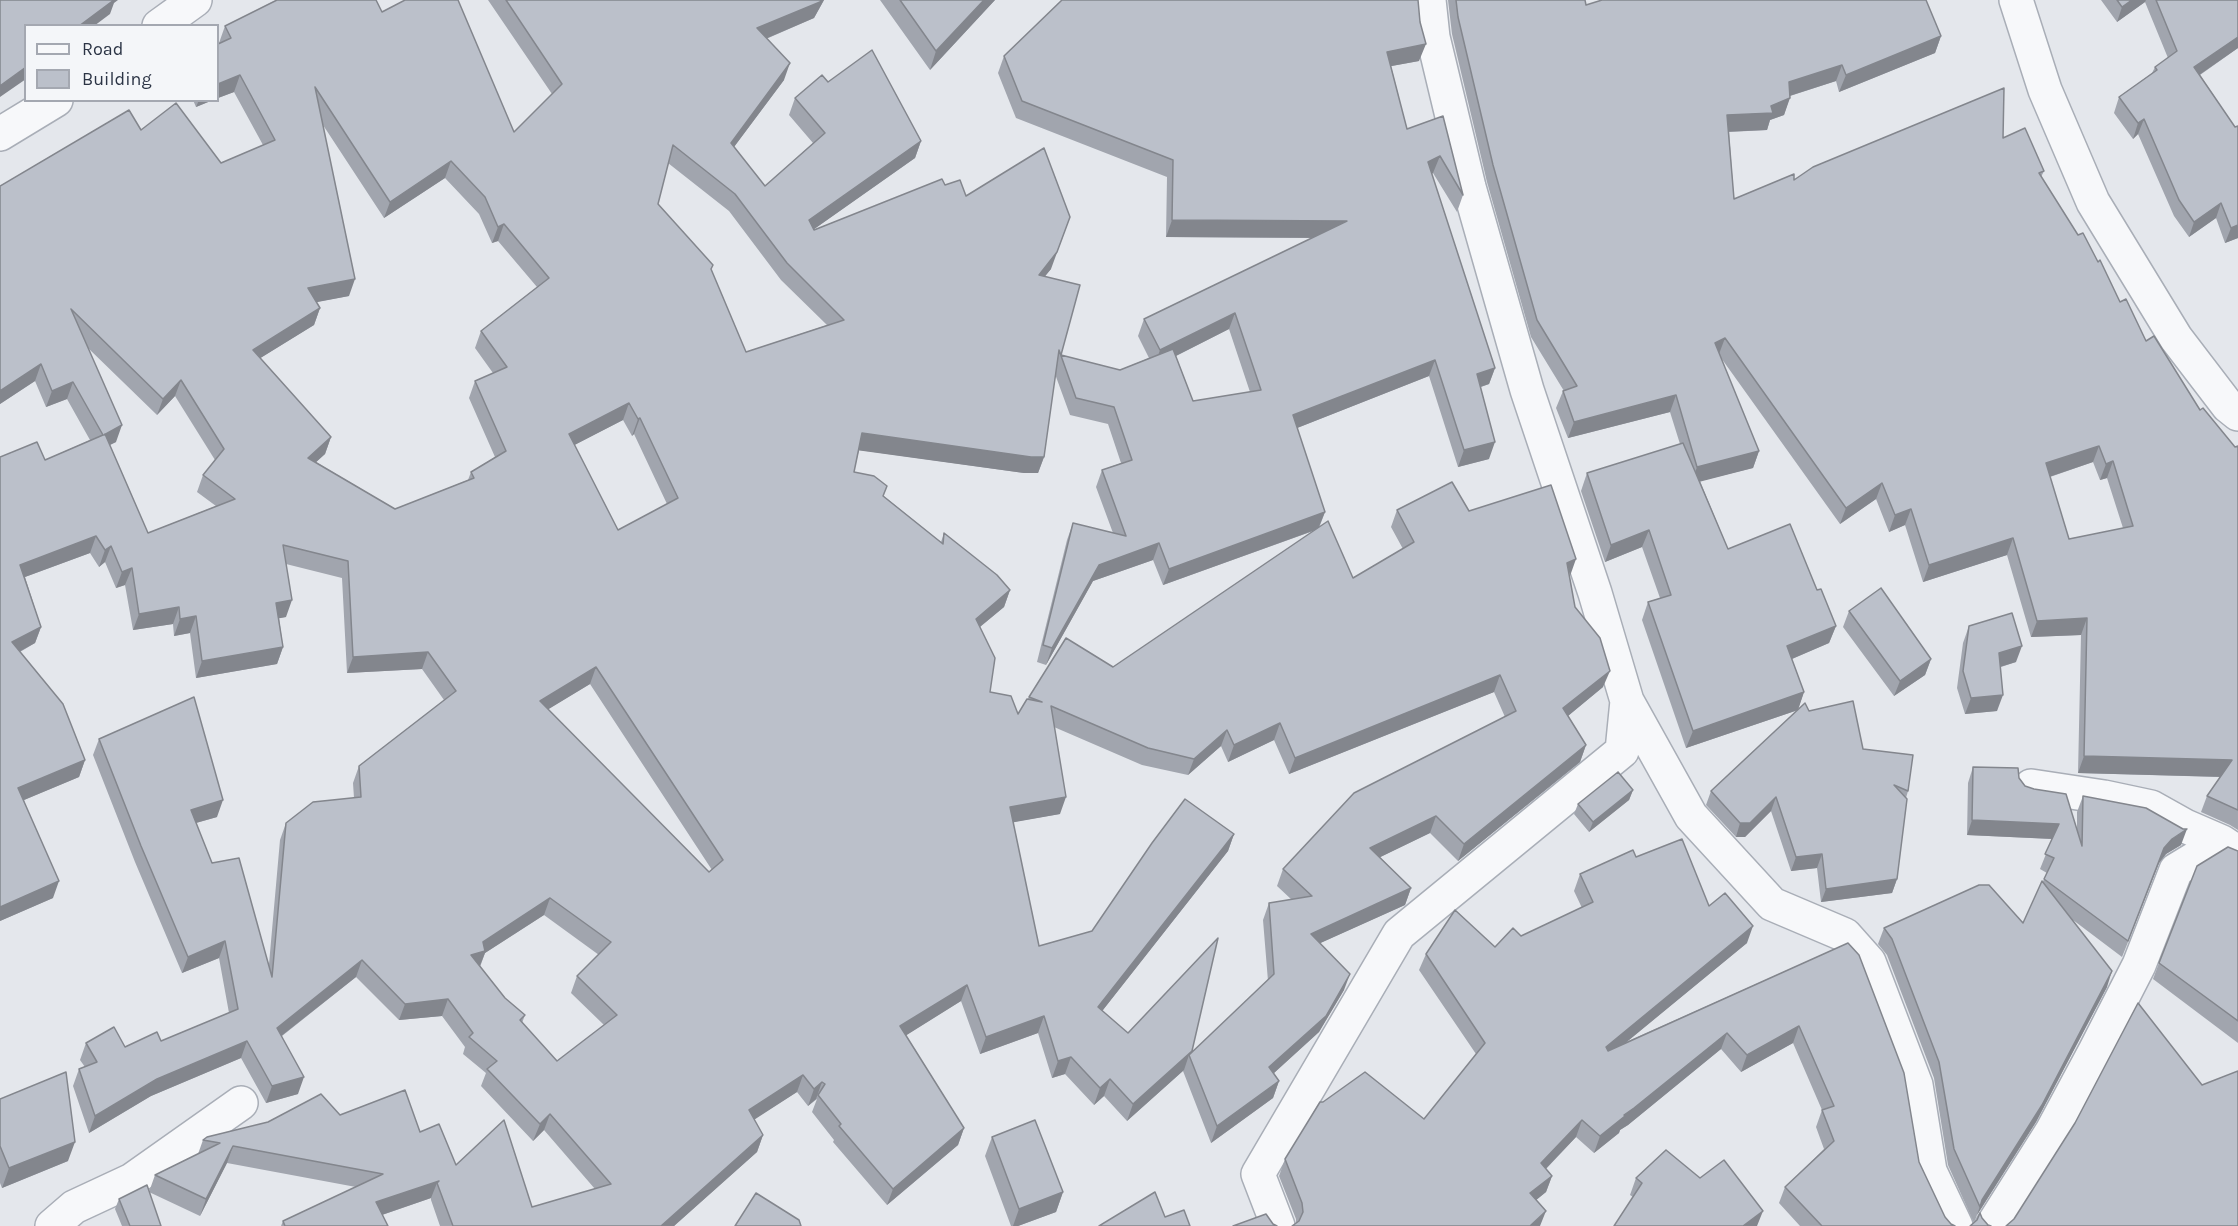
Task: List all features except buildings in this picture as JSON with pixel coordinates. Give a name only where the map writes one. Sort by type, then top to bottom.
[{"type":"street","points":[[162,24],[195,0]]},
{"type":"street","points":[[1429,0],[1433,37],[1469,187],[1527,390],[1595,593],[1627,701],[1691,816],[1772,904],[1845,935],[1869,962],[1916,1085],[1930,1171],[1956,1226]]},
{"type":"street","points":[[2016,0],[2045,90],[2093,202],[2176,338],[2228,406],[2238,414]]},
{"type":"street","points":[[0,134],[53,102]]},
{"type":"street","points":[[1278,1226],[1258,1174],[1399,934],[1622,750],[1627,701]]},
{"type":"street","points":[[2031,786],[2151,807],[2230,847]]},
{"type":"street","points":[[1992,1226],[2052,1131],[2095,1051],[2139,965],[2176,870],[2230,847]]},
{"type":"street","points":[[52,1226],[74,1207],[132,1180],[241,1103]]}]
